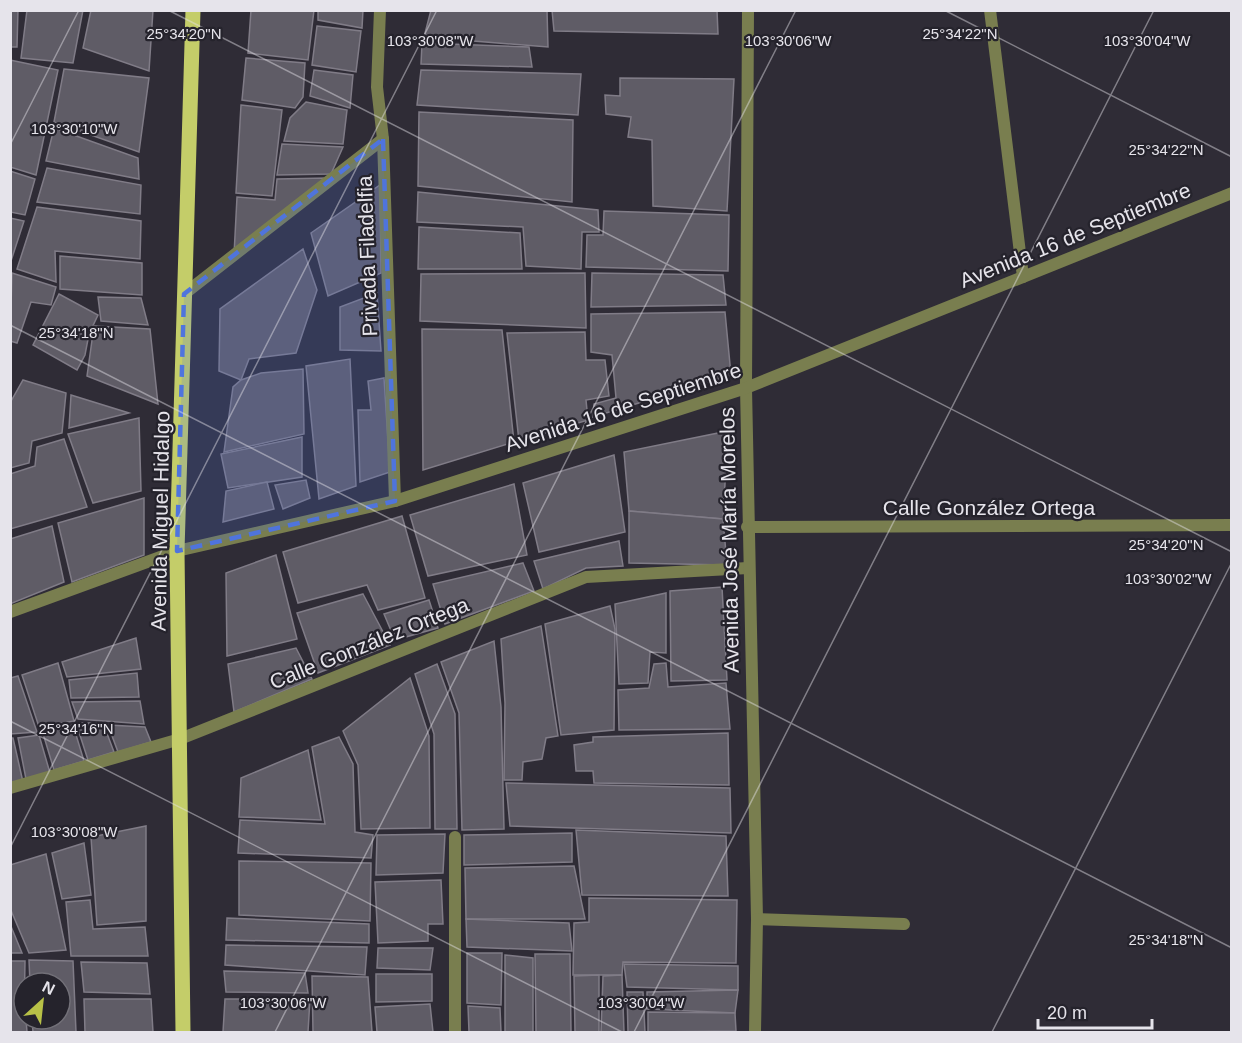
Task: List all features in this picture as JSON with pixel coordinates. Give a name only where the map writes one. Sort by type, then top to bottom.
[{"type":"main road","name":"Avenida Miguel Hidalgo","points":[[183,1032],[177,551],[193,10]]},
{"type":"street","name":"Privada Filadelfia","points":[[380,10],[377,87],[383,139],[395,501]]},
{"type":"street","name":"Avenida José María Morelos","points":[[748,10],[746,388],[747,527],[757,919],[755,1032]]},
{"type":"street","points":[[990,10],[1023,277]]},
{"type":"street","points":[[184,294],[383,139]]},
{"type":"street","name":"Avenida 16 de Septiembre","points":[[10,612],[177,551],[395,501],[746,388],[1232,193]]},
{"type":"street","name":"Calle González Ortega","points":[[747,527],[1232,525]]},
{"type":"street","name":"Calle González Ortega","points":[[10,788],[180,739],[586,577],[748,568]]},
{"type":"street","points":[[454,837],[455,1032]]},
{"type":"street","points":[[757,919],[904,924]]},
{"type":"highlighted area","points":[[383,139],[395,501],[177,551],[184,294]]},
{"type":"building","points":[[10,10],[18,10],[17,47],[10,47]]},
{"type":"building","points":[[27,10],[83,10],[73,63],[21,58]]},
{"type":"building","points":[[91,10],[153,10],[149,71],[83,48]]},
{"type":"building","points":[[251,10],[314,10],[308,60],[248,53]]},
{"type":"building","points":[[318,10],[363,10],[362,28],[318,20]]},
{"type":"building","points":[[431,10],[547,10],[548,47],[424,37]]},
{"type":"building","points":[[552,10],[717,10],[718,34],[554,31]]},
{"type":"building","points":[[317,26],[361,31],[356,72],[312,65]]},
{"type":"building","points":[[422,43],[529,47],[532,67],[421,64]]},
{"type":"building","points":[[246,58],[305,63],[303,97],[295,108],[242,100]]},
{"type":"building","points":[[10,60],[58,70],[36,175],[10,167]]},
{"type":"building","points":[[64,69],[149,78],[139,152],[54,122]]},
{"type":"building","points":[[314,70],[353,75],[350,108],[310,96]]},
{"type":"building","points":[[421,70],[581,74],[578,115],[417,105]]},
{"type":"building","points":[[620,78],[734,79],[727,211],[653,206],[652,140],[628,137],[631,117],[606,114],[605,95],[620,96]]},
{"type":"building","points":[[306,102],[347,110],[343,144],[284,141],[290,118]]},
{"type":"building","points":[[241,105],[282,110],[272,196],[236,193]]},
{"type":"building","points":[[419,112],[573,120],[572,202],[418,186]]},
{"type":"building","points":[[54,128],[138,158],[139,179],[46,161]]},
{"type":"building","points":[[282,144],[343,147],[331,174],[277,175]]},
{"type":"building","points":[[47,168],[141,185],[140,214],[37,202]]},
{"type":"building","points":[[10,171],[35,179],[25,215],[10,212]]},
{"type":"building","points":[[326,178],[234,255],[237,197],[275,200],[277,179]]},
{"type":"building","points":[[380,185],[381,273],[328,296],[311,233]]},
{"type":"building","points":[[418,192],[598,210],[599,232],[582,232],[581,269],[526,266],[523,227],[417,222]]},
{"type":"building","points":[[37,207],[141,221],[140,259],[55,251],[56,282],[17,269]]},
{"type":"building","points":[[604,211],[729,215],[728,271],[586,267],[587,235],[603,235]]},
{"type":"building","points":[[10,218],[24,221],[10,264]]},
{"type":"building","points":[[419,227],[520,233],[522,269],[418,269]]},
{"type":"building","points":[[303,249],[317,290],[296,353],[249,359],[241,380],[219,371],[220,309]]},
{"type":"building","points":[[60,256],[142,263],[142,295],[60,289]]},
{"type":"building","points":[[12,273],[56,287],[51,305],[31,302],[17,343],[10,341]]},
{"type":"building","points":[[585,273],[586,328],[420,321],[421,274]]},
{"type":"building","points":[[592,273],[723,275],[726,305],[591,307]]},
{"type":"building","points":[[377,293],[381,351],[340,350],[340,307]]},
{"type":"building","points":[[59,294],[98,315],[89,334],[85,355],[77,370],[33,345]]},
{"type":"building","points":[[98,297],[141,298],[148,325],[101,321]]},
{"type":"building","points":[[725,312],[731,375],[593,417],[594,404],[616,398],[612,355],[591,352],[591,314]]},
{"type":"building","points":[[94,326],[150,329],[158,404],[87,376]]},
{"type":"building","points":[[422,329],[502,330],[514,442],[423,470]]},
{"type":"building","points":[[585,332],[586,360],[605,360],[609,396],[586,400],[588,420],[519,441],[507,333]]},
{"type":"building","points":[[350,359],[356,486],[319,499],[306,366]]},
{"type":"building","points":[[303,369],[304,434],[224,452],[233,387],[241,380],[261,373]]},
{"type":"building","points":[[384,378],[390,472],[360,482],[358,410],[371,410],[368,381]]},
{"type":"building","points":[[23,380],[66,393],[62,433],[32,441],[29,463],[10,468],[10,403]]},
{"type":"building","points":[[71,395],[129,413],[69,428]]},
{"type":"building","points":[[139,418],[141,491],[93,503],[68,434]]},
{"type":"building","points":[[728,431],[723,519],[629,511],[624,452]]},
{"type":"building","points":[[302,437],[302,477],[228,488],[221,454]]},
{"type":"building","points":[[64,439],[87,507],[10,529],[10,474],[35,466],[37,447]]},
{"type":"building","points":[[614,455],[625,532],[539,552],[523,483]]},
{"type":"building","points":[[306,480],[310,498],[283,509],[275,485]]},
{"type":"building","points":[[267,482],[274,509],[223,522],[226,491]]},
{"type":"building","points":[[514,484],[527,555],[428,576],[410,515]]},
{"type":"building","points":[[144,498],[144,555],[72,582],[58,523]]},
{"type":"building","points":[[629,511],[723,519],[727,565],[629,563]]},
{"type":"building","points":[[402,516],[425,598],[378,610],[367,585],[298,603],[283,552]]},
{"type":"building","points":[[52,526],[64,582],[10,604],[10,539]]},
{"type":"building","points":[[619,541],[623,566],[586,568],[543,589],[534,561]]},
{"type":"building","points":[[276,555],[297,639],[227,656],[226,573]]},
{"type":"building","points":[[523,563],[534,591],[445,624],[433,584]]},
{"type":"building","points":[[722,587],[727,680],[671,681],[670,591]]},
{"type":"building","points":[[666,593],[666,653],[650,652],[648,683],[619,684],[615,604]]},
{"type":"building","points":[[363,594],[390,645],[318,673],[297,613]]},
{"type":"building","points":[[429,600],[438,628],[395,640],[384,614]]},
{"type":"building","points":[[610,606],[615,629],[614,730],[561,735],[545,624]]},
{"type":"building","points":[[541,626],[558,736],[546,738],[542,759],[523,762],[522,780],[504,780],[505,703],[501,639]]},
{"type":"building","points":[[136,638],[141,669],[67,677],[62,662]]},
{"type":"building","points":[[494,641],[501,707],[504,829],[462,830],[459,713],[441,662]]},
{"type":"building","points":[[296,648],[312,679],[234,712],[228,664]]},
{"type":"building","points":[[58,663],[74,721],[39,727],[22,675]]},
{"type":"building","points":[[666,663],[668,687],[726,683],[730,729],[619,730],[618,690],[649,688],[654,664]]},
{"type":"building","points":[[437,664],[455,714],[457,829],[435,829],[434,734],[415,674]]},
{"type":"building","points":[[137,673],[139,697],[71,698],[69,680]]},
{"type":"building","points":[[18,676],[37,732],[10,734],[10,678]]},
{"type":"building","points":[[410,678],[429,736],[430,828],[361,829],[358,765],[343,731]]},
{"type":"building","points":[[140,701],[144,724],[78,719],[72,702]]},
{"type":"building","points":[[76,723],[103,723],[114,752],[88,760]]},
{"type":"building","points":[[73,725],[84,761],[54,770],[42,730]]},
{"type":"building","points":[[108,725],[145,727],[151,742],[118,752]]},
{"type":"building","points":[[728,733],[729,785],[594,783],[593,771],[576,771],[574,745],[593,742],[593,737]]},
{"type":"building","points":[[39,735],[50,773],[26,779],[18,738]]},
{"type":"building","points":[[339,737],[353,764],[355,832],[373,835],[371,858],[238,853],[240,820],[325,824],[312,747]]},
{"type":"building","points":[[10,738],[13,738],[23,782],[10,785]]},
{"type":"building","points":[[308,750],[321,820],[239,817],[241,778]]},
{"type":"building","points":[[506,783],[730,788],[731,833],[510,826]]},
{"type":"building","points":[[146,826],[146,921],[97,925],[91,837]]},
{"type":"building","points":[[576,830],[726,836],[728,896],[582,895]]},
{"type":"building","points":[[572,833],[572,862],[464,865],[464,835]]},
{"type":"building","points":[[445,834],[443,873],[376,875],[377,835]]},
{"type":"building","points":[[84,843],[91,895],[62,899],[52,853]]},
{"type":"building","points":[[46,854],[66,950],[29,953],[10,908],[10,865]]},
{"type":"building","points":[[239,861],[371,863],[370,921],[239,915]]},
{"type":"building","points":[[574,866],[585,919],[466,919],[465,868]]},
{"type":"building","points":[[441,880],[443,924],[428,924],[428,941],[378,943],[375,882]]},
{"type":"building","points":[[589,898],[737,900],[736,963],[623,962],[622,975],[573,975],[574,923],[589,922]]},
{"type":"building","points":[[90,900],[93,929],[145,927],[148,956],[71,956],[66,902]]},
{"type":"building","points":[[227,918],[369,924],[369,943],[226,940]]},
{"type":"building","points":[[466,919],[569,923],[572,951],[467,947]]},
{"type":"building","points":[[10,924],[22,953],[10,953]]},
{"type":"building","points":[[226,945],[367,947],[365,975],[225,965]]},
{"type":"building","points":[[378,948],[433,948],[430,970],[377,968]]},
{"type":"building","points":[[467,953],[502,953],[501,1005],[467,1003]]},
{"type":"building","points":[[535,954],[570,954],[571,1032],[536,1032]]},
{"type":"building","points":[[505,955],[533,958],[533,1032],[505,1032]]},
{"type":"building","points":[[29,960],[73,961],[76,1032],[33,1032],[72,1031],[72,971],[29,971]]},
{"type":"building","points":[[10,961],[25,961],[25,971],[12,971],[12,1031],[27,1032],[10,1032]]},
{"type":"building","points":[[81,962],[147,963],[150,994],[84,992]]},
{"type":"building","points":[[624,964],[738,966],[738,990],[627,987]]},
{"type":"building","points":[[224,971],[305,973],[308,993],[226,992]]},
{"type":"building","points":[[376,974],[432,974],[432,1001],[376,1002]]},
{"type":"building","points":[[599,975],[599,1032],[575,1032],[574,976]]},
{"type":"building","points":[[622,975],[624,1032],[601,1032],[603,976]]},
{"type":"building","points":[[312,976],[368,977],[372,1032],[313,1032]]},
{"type":"building","points":[[738,990],[735,1013],[647,1009],[647,992]]},
{"type":"building","points":[[627,992],[643,992],[645,1032],[628,1032]]},
{"type":"building","points":[[84,999],[151,999],[153,1032],[85,1032]]},
{"type":"building","points":[[225,999],[310,999],[308,1032],[223,1032]]},
{"type":"building","points":[[430,1004],[433,1032],[377,1032],[375,1007]]},
{"type":"building","points":[[468,1006],[500,1008],[501,1032],[469,1032]]},
{"type":"building","points":[[648,1012],[735,1013],[736,1031],[648,1032]]}]
